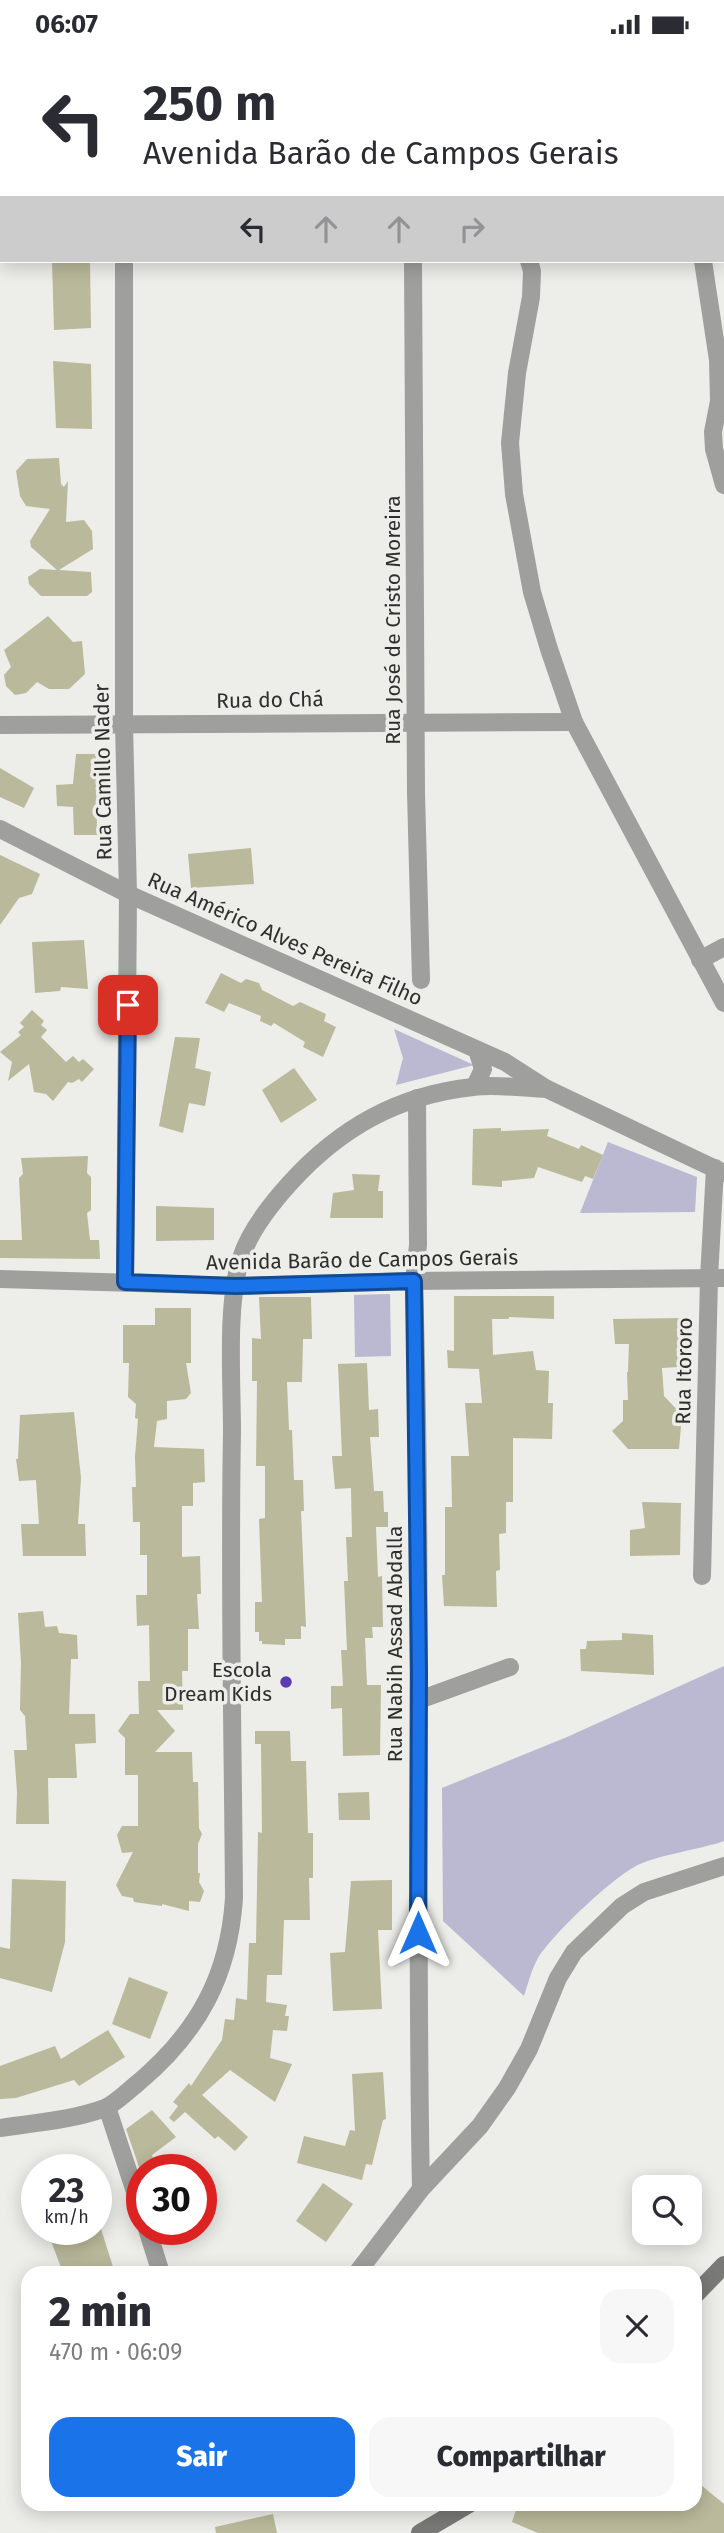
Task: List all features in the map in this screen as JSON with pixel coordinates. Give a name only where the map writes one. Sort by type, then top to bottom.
[{"type":"main road","points":[[702,2288],[724,2265]]},
{"type":"main road","points":[[420,2533],[457,2511]]},
{"type":"street","name":"Rua Camillo Nader","points":[[124,263],[124,724],[128,894],[125,1282]]},
{"type":"street","name":"Rua José de Cristo Moreira","points":[[413,263],[416,723],[421,980]]},
{"type":"street","points":[[530,263],[531,297],[517,373],[510,433],[513,481],[533,592],[573,722],[724,1003]]},
{"type":"street","points":[[703,263],[718,360],[721,404],[713,432],[714,449],[724,485]]},
{"type":"street","name":"Rua do Chá","points":[[0,725],[573,722]]},
{"type":"street","name":"Rua Américo Alves Pereira Filho","points":[[0,829],[128,894],[505,1062],[547,1089],[720,1170]]},
{"type":"street","points":[[700,960],[724,947]]},
{"type":"street","points":[[475,1086],[483,1066],[477,1050]]},
{"type":"street","points":[[0,2128],[107,2107],[170,2053],[198,2017],[219,1975],[232,1925],[231,1453],[236,1286],[241,1257],[254,1232],[275,1199],[311,1160],[363,1121],[433,1093],[475,1086],[547,1089]]},
{"type":"street","name":"Rua Nabih Assad Abdalla","points":[[417,1098],[418,1245],[414,1281],[421,2189]]},
{"type":"street","name":"Rua Itororo","points":[[702,1576],[720,1170]]},
{"type":"street","name":"Avenida Barão de Campos Gerais","points":[[0,1279],[236,1286],[716,1278]]},
{"type":"street","points":[[419,1700],[510,1667]]},
{"type":"street","points":[[362,2266],[421,2189],[480,2126],[507,2088],[529,2049],[558,1978],[574,1952],[622,1906],[644,1892],[724,1866]]},
{"type":"street","points":[[107,2107],[126,2165]]},
{"type":"street","points":[[152,2245],[159,2266]]},
{"type":"shaded area","points":[[394,1029],[474,1065],[396,1085],[403,1058]]},
{"type":"shaded area","points":[[608,1142],[697,1177],[695,1212],[580,1213]]},
{"type":"shaded area","points":[[390,1294],[391,1356],[355,1357],[354,1295]]},
{"type":"shaded area","points":[[724,1666],[724,1841],[640,1864],[615,1880],[569,1922],[544,1950],[533,1969],[524,1996],[443,1921],[442,1788],[567,1737]]},
{"type":"building","points":[[52,263],[90,263],[91,328],[54,330]]},
{"type":"building","points":[[53,361],[91,364],[92,429],[56,428]]},
{"type":"building","points":[[59,458],[61,484],[64,487],[68,481],[66,522],[84,520],[92,531],[93,549],[59,570],[91,572],[92,592],[87,596],[41,596],[29,584],[28,577],[40,569],[57,570],[31,547],[30,541],[50,509],[26,506],[20,496],[16,471],[27,459]]},
{"type":"building","points":[[48,616],[73,642],[82,641],[85,674],[69,689],[49,689],[37,682],[26,693],[15,695],[6,686],[4,675],[11,667],[4,650]]},
{"type":"building","points":[[76,754],[96,754],[97,835],[74,835],[73,807],[57,806],[56,785],[73,784]]},
{"type":"building","points":[[0,768],[34,788],[24,808],[0,797]]},
{"type":"building","points":[[251,848],[254,884],[191,888],[188,854]]},
{"type":"building","points":[[0,855],[40,874],[32,894],[19,898],[0,925]]},
{"type":"building","points":[[84,940],[88,989],[61,987],[60,991],[35,993],[32,942]]},
{"type":"building","points":[[221,973],[241,983],[246,979],[259,983],[262,990],[293,1006],[300,1002],[326,1014],[324,1021],[336,1027],[323,1057],[303,1047],[305,1042],[274,1023],[271,1026],[260,1021],[261,1016],[229,1003],[224,1012],[205,1003]]},
{"type":"building","points":[[32,1010],[44,1021],[41,1025],[47,1030],[41,1037],[66,1062],[73,1056],[79,1062],[83,1059],[94,1069],[82,1082],[79,1079],[68,1082],[53,1101],[46,1094],[34,1092],[29,1064],[8,1081],[12,1062],[0,1052],[21,1035],[18,1032],[24,1027],[20,1023]]},
{"type":"building","points":[[175,1037],[200,1038],[195,1068],[211,1072],[205,1106],[189,1103],[183,1133],[159,1126]]},
{"type":"building","points":[[294,1068],[317,1100],[281,1123],[262,1090]]},
{"type":"building","points":[[501,1128],[501,1131],[549,1129],[547,1136],[579,1149],[581,1145],[603,1155],[593,1179],[585,1176],[582,1182],[538,1167],[534,1178],[502,1181],[502,1187],[472,1185],[473,1129]]},
{"type":"building","points":[[88,1156],[87,1173],[91,1177],[91,1210],[87,1213],[90,1240],[99,1240],[100,1259],[0,1258],[0,1240],[22,1240],[19,1178],[23,1174],[21,1158]]},
{"type":"building","points":[[352,1174],[380,1175],[378,1191],[383,1191],[383,1218],[330,1218],[333,1193],[354,1190]]},
{"type":"building","points":[[156,1206],[214,1208],[214,1240],[156,1241]]},
{"type":"building","points":[[454,1296],[554,1296],[554,1319],[492,1319],[493,1355],[533,1351],[536,1370],[549,1371],[548,1403],[553,1403],[552,1439],[513,1438],[513,1502],[506,1502],[506,1533],[499,1534],[497,1607],[444,1606],[442,1575],[445,1575],[445,1507],[452,1507],[451,1456],[469,1456],[465,1403],[482,1403],[479,1369],[448,1368],[447,1350],[454,1351]]},
{"type":"building","points":[[259,1297],[311,1297],[312,1339],[303,1339],[302,1382],[287,1382],[294,1480],[303,1480],[304,1511],[301,1511],[306,1627],[301,1626],[301,1639],[285,1639],[285,1645],[262,1644],[262,1641],[259,1641],[259,1632],[255,1632],[255,1602],[262,1602],[259,1519],[265,1518],[265,1466],[256,1466],[257,1381],[252,1381],[252,1338],[261,1339]]},
{"type":"building","points":[[155,1308],[191,1308],[191,1363],[186,1363],[191,1393],[186,1399],[167,1401],[167,1419],[157,1421],[154,1447],[204,1449],[205,1482],[193,1483],[193,1506],[182,1506],[182,1557],[200,1556],[201,1594],[197,1594],[199,1629],[188,1629],[188,1671],[182,1671],[183,1710],[157,1710],[175,1731],[155,1752],[192,1752],[193,1782],[198,1782],[199,1828],[202,1834],[198,1844],[198,1873],[204,1891],[200,1902],[189,1901],[189,1911],[162,1904],[134,1902],[133,1898],[122,1896],[116,1885],[133,1852],[122,1853],[117,1835],[122,1826],[138,1826],[138,1775],[125,1775],[125,1738],[118,1731],[130,1714],[139,1714],[138,1681],[150,1681],[149,1625],[137,1626],[136,1595],[147,1595],[147,1555],[140,1555],[140,1522],[133,1522],[132,1487],[136,1487],[138,1419],[135,1418],[136,1404],[128,1397],[129,1363],[123,1363],[123,1325],[155,1325]]},
{"type":"building","points":[[681,1318],[678,1367],[662,1368],[664,1396],[682,1415],[679,1449],[628,1449],[612,1431],[623,1421],[623,1400],[628,1400],[629,1344],[615,1344],[613,1319]]},
{"type":"building","points":[[367,1363],[369,1410],[378,1409],[379,1437],[370,1437],[374,1491],[383,1491],[384,1512],[388,1512],[388,1527],[376,1527],[378,1577],[382,1576],[383,1627],[372,1627],[373,1638],[365,1638],[367,1685],[381,1685],[380,1755],[343,1756],[342,1708],[331,1709],[331,1686],[343,1686],[341,1650],[347,1650],[344,1581],[348,1581],[346,1537],[352,1537],[351,1488],[335,1489],[332,1456],[342,1456],[338,1364]]},
{"type":"building","points":[[74,1412],[81,1478],[78,1524],[85,1524],[86,1556],[23,1556],[21,1524],[39,1524],[36,1480],[19,1481],[16,1459],[20,1415]]},
{"type":"building","points":[[642,1502],[681,1503],[680,1555],[630,1556],[630,1530],[645,1528]]},
{"type":"building","points":[[43,1611],[45,1627],[57,1626],[59,1633],[77,1635],[78,1659],[71,1659],[69,1714],[95,1714],[96,1743],[75,1744],[77,1778],[48,1778],[49,1824],[16,1824],[14,1750],[27,1750],[25,1716],[20,1710],[18,1613]]},
{"type":"building","points":[[622,1633],[653,1635],[654,1675],[581,1671],[580,1649],[586,1649],[587,1641],[622,1640]]},
{"type":"building","points":[[255,1731],[290,1731],[291,1761],[306,1761],[308,1833],[313,1833],[313,1878],[309,1878],[310,1920],[284,1920],[282,1975],[267,1975],[266,2002],[287,2005],[285,2016],[289,2016],[287,2031],[273,2030],[270,2058],[292,2064],[275,2102],[230,2070],[202,2095],[248,2137],[235,2151],[218,2136],[215,2139],[185,2112],[174,2122],[169,2118],[178,2106],[173,2102],[189,2083],[191,2086],[222,2040],[225,2019],[234,2020],[236,1998],[247,2000],[249,1943],[256,1943],[258,1832],[262,1833],[261,1744],[255,1744]]},
{"type":"building","points":[[369,1792],[370,1820],[339,1820],[338,1793]]},
{"type":"building","points":[[12,1879],[66,1881],[65,1942],[52,1992],[0,1978],[0,1947],[10,1949]]},
{"type":"building","points":[[392,1880],[392,1930],[378,1930],[382,2009],[333,2011],[330,1953],[345,1952],[351,1881]]},
{"type":"building","points":[[129,1977],[168,1992],[150,2039],[112,2024]]},
{"type":"building","points":[[108,2030],[125,2057],[79,2086],[74,2080],[16,2098],[0,2099],[0,2066],[55,2046],[61,2059]]},
{"type":"building","points":[[383,2072],[386,2119],[383,2120],[372,2165],[366,2164],[362,2180],[297,2163],[304,2136],[345,2146],[350,2130],[355,2131],[352,2074]]},
{"type":"building","points":[[152,2110],[176,2137],[153,2154],[135,2154],[126,2129]]},
{"type":"building","points":[[323,2183],[353,2204],[326,2242],[296,2221]]},
{"type":"building","points":[[53,2245],[106,2245],[113,2266],[60,2266]]},
{"type":"building","points":[[702,2486],[724,2504],[724,2533],[538,2533],[512,2522],[516,2511],[702,2511]]},
{"type":"building","points":[[273,2514],[277,2533],[216,2533],[215,2527]]},
{"type":"place","name":"Escola Dream Kids","points":[[286,1682]]},
{"type":"route","points":[[128,1005],[125,1282],[236,1286],[414,1281],[419,1672],[418,1933]]}]
